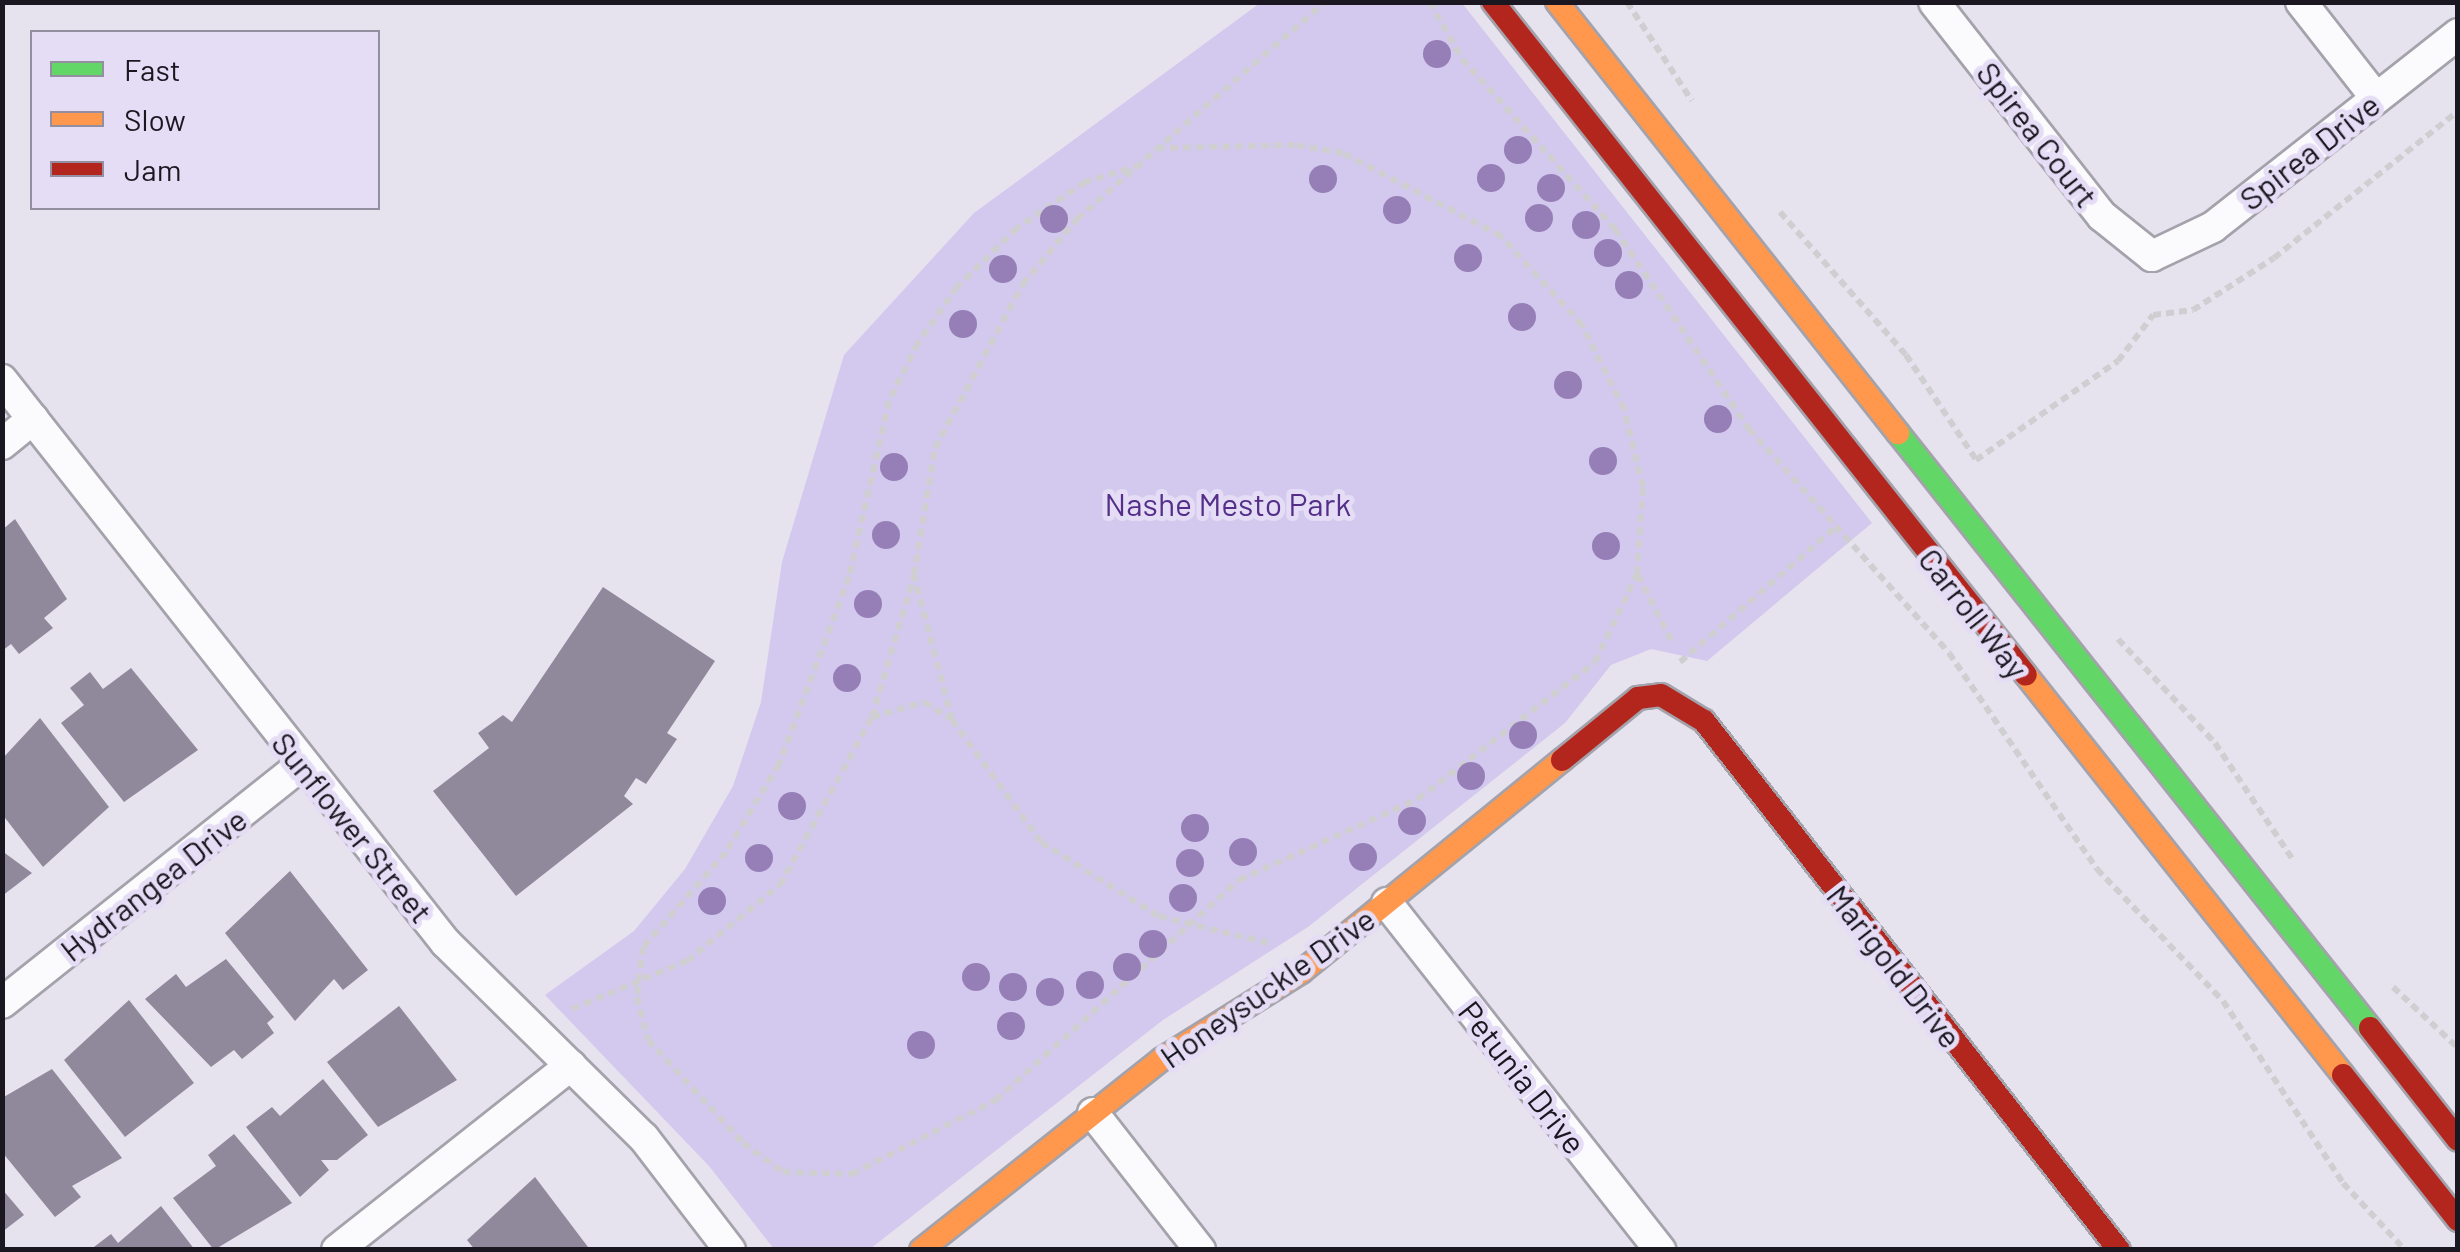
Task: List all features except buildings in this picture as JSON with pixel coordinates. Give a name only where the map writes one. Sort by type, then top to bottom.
[{"type":"street","name":"Carroll Way","points":[[1493,2],[2458,1220]]},
{"type":"street","name":"Carroll Way","points":[[1557,2],[2458,1140]]},
{"type":"street","name":"Spirea Court","points":[[1934,2],[2102,216],[2152,256]]},
{"type":"street","points":[[2301,2],[2376,98]]},
{"type":"street","name":"Spirea Drive","points":[[2152,256],[2212,227],[2458,34]]},
{"type":"street","name":"Sunflower Street","points":[[2,380],[445,942],[644,1138],[730,1250]]},
{"type":"street","points":[[2,444],[33,419]]},
{"type":"street","name":"Honeysuckle Drive","points":[[921,1250],[1093,1113],[1387,903],[1638,698],[1661,695]]},
{"type":"street","name":"Marigold Drive","points":[[1661,695],[1704,720],[2118,1250]]},
{"type":"street","name":"Hydrangea Drive","points":[[2,1003],[303,764]]},
{"type":"street","name":"Petunia Drive","points":[[1387,903],[1660,1250]]},
{"type":"street","points":[[337,1250],[571,1064]]},
{"type":"street","points":[[1093,1113],[1200,1250]]},
{"type":"path","points":[[572,1009],[638,984],[717,942],[780,885],[872,717],[914,575],[934,448],[986,340],[1078,219],[1325,2]]},
{"type":"path","points":[[1430,2],[1462,59],[1615,229],[1750,430],[1949,652],[2098,868],[2224,1001],[2343,1183],[2405,1250]]},
{"type":"path","points":[[1626,2],[1703,118]]},
{"type":"path","points":[[1976,460],[2118,361],[2154,314],[2193,310],[2274,258],[2458,111]]},
{"type":"path","points":[[1141,166],[1085,182],[1017,228],[956,287],[918,343],[884,419],[848,577],[792,736],[726,852],[651,933],[638,984],[648,1040],[743,1144],[783,1172],[841,1177],[996,1100],[1103,1012],[1187,925],[1271,859],[1439,785],[1603,654],[1637,574],[1643,487],[1624,408],[1582,326],[1501,236],[1343,153],[1295,145],[1162,148]]},
{"type":"path","points":[[1769,200],[1906,355],[1987,474]]},
{"type":"path","points":[[1661,695],[1689,646],[1836,526]]},
{"type":"path","points":[[1637,574],[1672,642]]},
{"type":"path","points":[[914,575],[952,720]]},
{"type":"path","points":[[2106,626],[2215,743],[2299,870]]},
{"type":"path","points":[[872,717],[924,702],[952,720],[1041,842],[1187,925],[1274,944]]},
{"type":"path","points":[[2386,978],[2458,1048]]},
{"type":"green space","name":"Nashe Mesto Park","points":[[1260,3],[1462,3],[1872,523],[1707,661],[1651,649],[1611,665],[1565,723],[1308,927],[1163,1020],[870,1249],[774,1249],[709,1166],[545,995],[634,931],[685,869],[733,786],[761,702],[782,562],[844,355],[974,213]]},
{"type":"traffic: fast","points":[[1898,433],[2370,1028]]},
{"type":"traffic: slow","points":[[1557,2],[1898,433]]},
{"type":"traffic: slow","points":[[2026,675],[2343,1075]]},
{"type":"traffic: slow","points":[[921,1250],[1162,1059],[1301,972],[1562,760]]},
{"type":"traffic: jam","points":[[1493,2],[2026,675]]},
{"type":"traffic: jam","points":[[1562,760],[1638,698],[1661,695],[1704,721],[2119,1250]]},
{"type":"traffic: jam","points":[[2370,1028],[2458,1140]]},
{"type":"traffic: jam","points":[[2343,1075],[2458,1220]]}]
